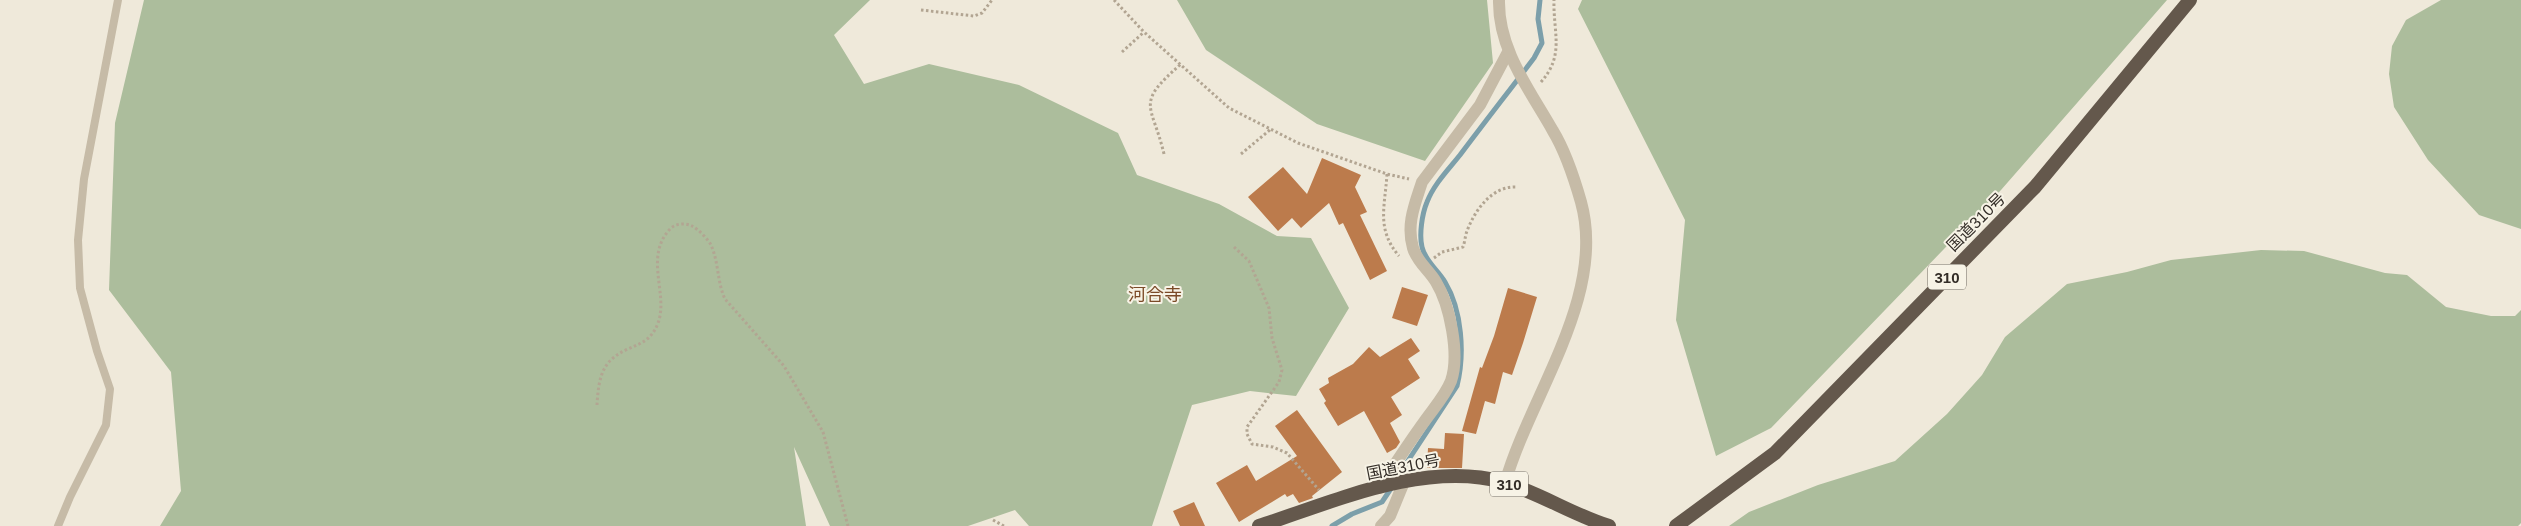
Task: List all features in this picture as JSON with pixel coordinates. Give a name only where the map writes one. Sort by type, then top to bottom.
[{"type":"highway","name":"国道310号","points":[[1676,526],[1775,453],[2035,188],[2190,0]]},
{"type":"highway","name":"国道310号","points":[[1259,526],[1380,487],[1442,476],[1480,477],[1506,483],[1609,526]]},
{"type":"street","points":[[1499,0],[1501,28],[1511,57],[1529,92],[1554,132],[1574,179],[1581,203],[1586,251],[1576,302],[1506,483]]},
{"type":"street","points":[[1380,487],[1451,380],[1454,354],[1453,335],[1446,300],[1433,278],[1418,260],[1413,248],[1410,221],[1422,182],[1480,105],[1511,57]]},
{"type":"street","points":[[1381,526],[1391,521],[1403,482]]},
{"type":"lane","points":[[58,526],[70,497],[106,425],[110,389],[97,351],[80,288],[78,240],[84,179],[118,0]]},
{"type":"path","points":[[921,10],[974,16],[982,13],[992,0]]},
{"type":"path","points":[[1114,0],[1144,32],[1220,101],[1298,143],[1388,174],[1422,182]]},
{"type":"path","points":[[1529,92],[1549,74],[1555,58],[1554,0]]},
{"type":"path","points":[[1122,52],[1144,32]]},
{"type":"path","points":[[1164,154],[1149,110],[1151,98],[1158,84],[1181,64]]},
{"type":"path","points":[[1241,154],[1270,129]]},
{"type":"path","points":[[1388,174],[1383,231],[1390,246],[1400,258],[1409,261],[1418,260]]},
{"type":"path","points":[[1434,258],[1442,252],[1462,247],[1473,218],[1487,198],[1506,187],[1516,187]]},
{"type":"path","points":[[597,405],[600,380],[612,359],[650,339],[658,323],[659,253],[666,234],[674,225],[685,224],[694,227],[710,243],[717,264],[719,286],[725,300],[784,366],[823,432],[848,526]]},
{"type":"path","points":[[1234,247],[1248,260],[1269,308],[1272,338],[1282,370],[1279,382],[1247,427],[1249,440],[1256,446],[1273,447],[1287,454],[1330,503]]},
{"type":"path","points":[[993,520],[1004,526]]},
{"type":"green space","points":[[144,0],[870,0],[834,35],[864,84],[929,64],[1019,85],[1118,133],[1137,175],[1219,204],[1277,236],[1311,238],[1349,308],[1296,396],[1250,391],[1192,405],[1152,526],[1029,526],[1015,510],[968,526],[830,526],[794,447],[806,526],[160,526],[181,491],[171,372],[109,290],[115,123]]},
{"type":"green space","points":[[1177,0],[1487,0],[1493,63],[1425,161],[1317,124],[1206,50]]},
{"type":"green space","points":[[1582,0],[2167,0],[2001,190],[1771,428],[1716,456],[1676,320],[1685,220],[1578,9]]},
{"type":"green space","points":[[2441,0],[2521,0],[2521,229],[2479,215],[2428,160],[2394,107],[2389,74],[2392,46],[2406,20]]},
{"type":"green space","points":[[2261,250],[2304,251],[2385,273],[2407,275],[2446,307],[2491,316],[2515,316],[2521,310],[2521,523],[2518,526],[1729,526],[1749,512],[1818,485],[1895,461],[1947,414],[1982,375],[2005,337],[2067,284],[2127,272],[2171,260]]},
{"type":"building","points":[[1322,158],[1361,175],[1355,187],[1367,212],[1360,215],[1387,271],[1370,280],[1343,223],[1339,225],[1329,203],[1301,228],[1292,218],[1278,231],[1248,197],[1283,167],[1307,194]]},
{"type":"building","points":[[1402,287],[1428,295],[1417,326],[1392,318]]},
{"type":"building","points":[[1508,288],[1537,297],[1523,343],[1512,375],[1503,372],[1495,404],[1485,401],[1476,434],[1462,431],[1480,367],[1482,368],[1494,336]]},
{"type":"building","points":[[1411,338],[1420,351],[1408,359],[1420,378],[1391,397],[1402,415],[1390,423],[1400,442],[1396,448],[1387,453],[1364,411],[1338,426],[1324,403],[1326,401],[1319,389],[1329,383],[1328,378],[1353,364],[1369,347],[1380,357]]},
{"type":"building","points":[[1297,410],[1342,472],[1312,496],[1313,498],[1299,503],[1293,494],[1287,497],[1285,494],[1239,522],[1216,483],[1247,465],[1256,481],[1297,456],[1275,426]]},
{"type":"building","points":[[1445,433],[1464,434],[1462,468],[1427,468],[1428,448],[1444,449]]},
{"type":"building","points":[[1194,502],[1205,526],[1180,526],[1173,511]]},
{"type":"waterway","points":[[1396,479],[1457,386],[1461,360],[1460,332],[1451,293],[1426,257],[1422,247],[1421,231],[1425,207],[1437,183],[1534,58],[1542,43],[1538,19],[1540,0]]},
{"type":"waterway","points":[[1332,526],[1352,514],[1382,502],[1392,487]]},
{"type":"district","name":"河合寺","points":[[1155,295]]}]
